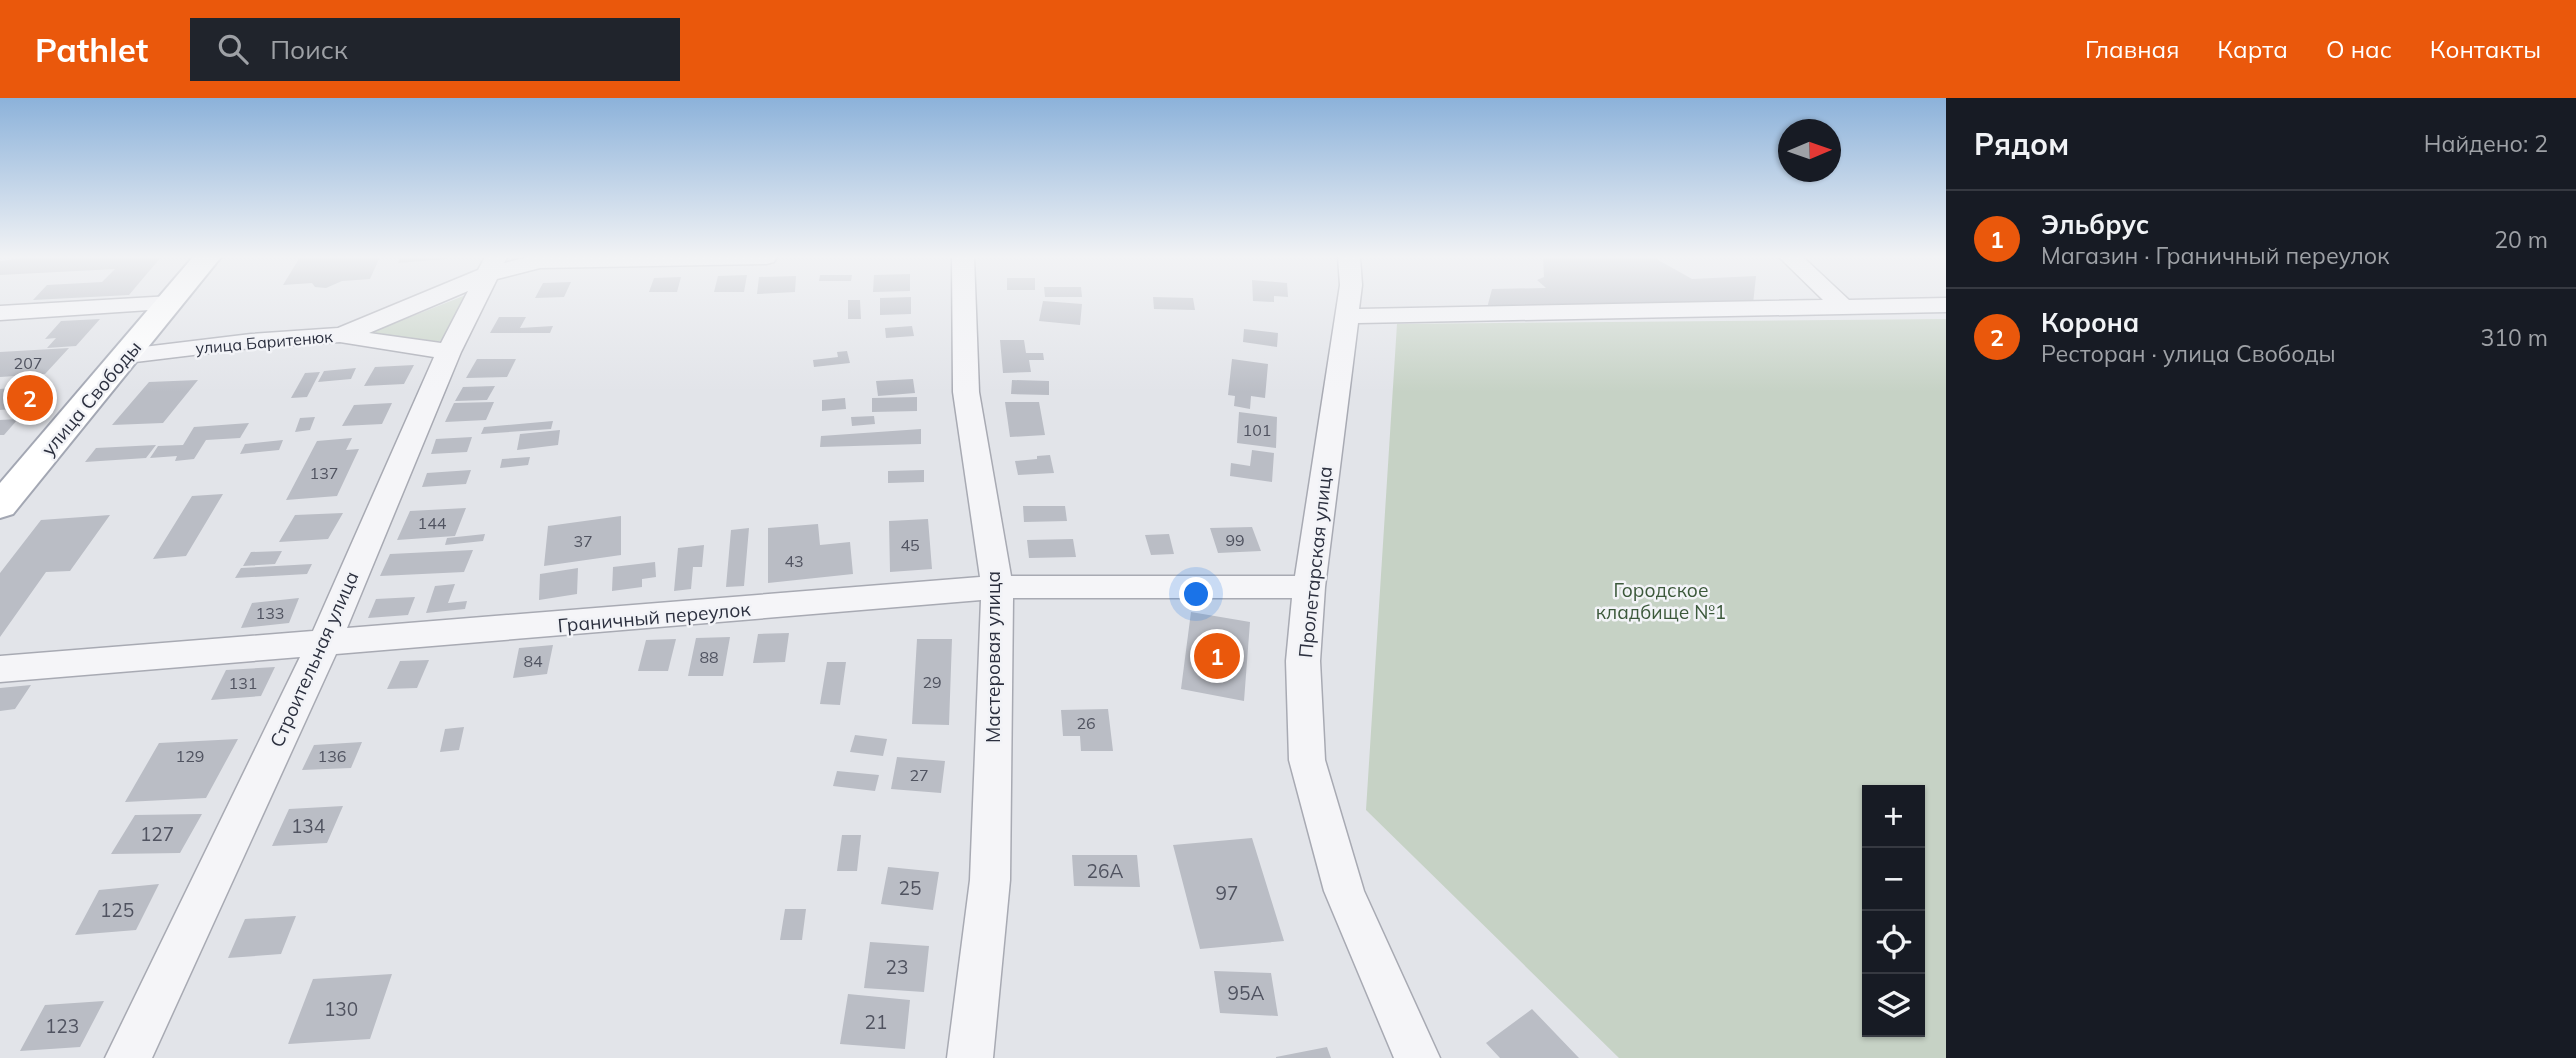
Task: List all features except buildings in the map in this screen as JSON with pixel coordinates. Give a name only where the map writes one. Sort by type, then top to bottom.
[{"type":"main road","name":"улица Свободы","points":[[0,506],[171,303]]},
{"type":"street","name":"улица Баритенюк","points":[[127,356],[251,341],[342,335],[414,302]]},
{"type":"street","name":"Строительная улица","points":[[128,1058],[323,645],[449,352],[474,302]]},
{"type":"street","name":"Мастеровая улица","points":[[964,302],[967,392],[997,587],[990,880],[970,1058]]},
{"type":"street","name":"Пролетарская улица","points":[[1348,302],[1309,587],[1303,662],[1307,760],[1344,891],[1417,1058]]},
{"type":"street","points":[[1838,302],[1842,306]]},
{"type":"street","points":[[0,313],[171,303]]},
{"type":"street","points":[[1346,316],[1946,305]]},
{"type":"street","points":[[342,335],[449,352]]},
{"type":"street","name":"Граничный переулок","points":[[0,670],[997,587],[1309,587]]},
{"type":"green space","points":[[449,302],[462,302],[443,339],[435,344],[367,334]]},
{"type":"green space","name":"Городское кладбище №1","points":[[1946,319],[1946,1058],[1619,1058],[1366,810],[1397,324]]},
{"type":"place","name":"Корона","points":[[30,398]]},
{"type":"place","name":"Эльбрус","points":[[1217,656]]}]
